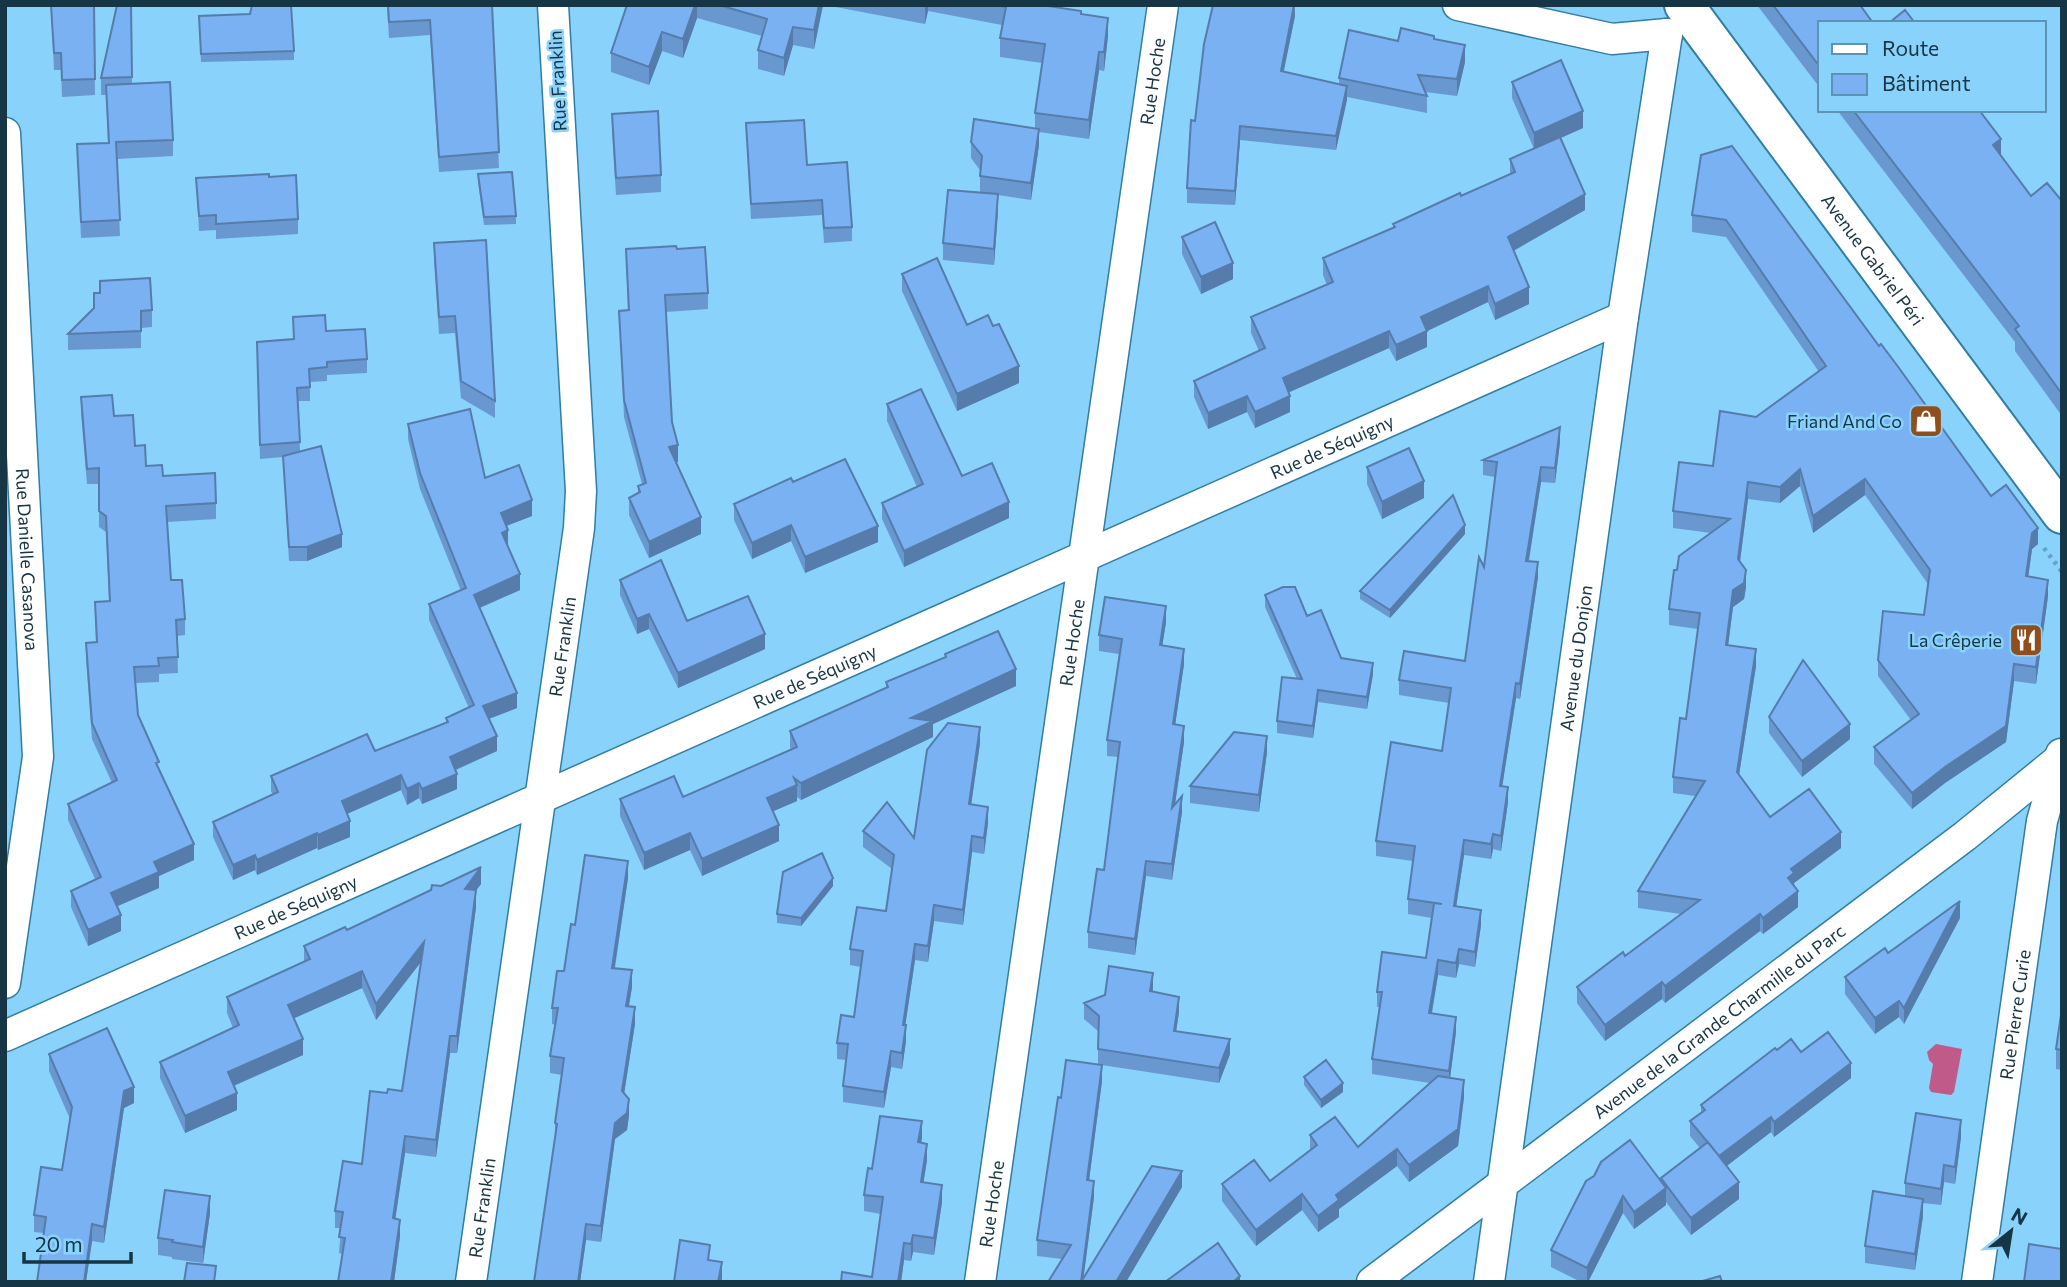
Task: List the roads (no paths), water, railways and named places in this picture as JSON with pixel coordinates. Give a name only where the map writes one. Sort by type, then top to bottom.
[{"type":"street","name":"Rue Franklin","points":[[471,1282],[579,528],[581,491],[553,5]]},
{"type":"street","name":"Rue Hoche","points":[[980,1282],[1163,5]]},
{"type":"street","points":[[1458,5],[1612,39],[1681,18]]},
{"type":"street","name":"Avenue du Donjon","points":[[1489,1282],[1623,317],[1681,18]]},
{"type":"street","name":"Avenue Gabriel Péri","points":[[1681,18],[2062,514]]},
{"type":"street","name":"Rue Danielle Casanova","points":[[5,132],[38,757],[5,984]]},
{"type":"street","name":"Rue de Séquigny","points":[[5,1036],[1623,317]]},
{"type":"street","name":"Avenue de la Grande Charmille du Parc","points":[[1372,1282],[1965,836],[2061,755]]},
{"type":"street","name":"Rue Pierre Curie","points":[[1977,1282],[2042,821],[2061,755]]},
{"type":"place","name":"Friand And Co","points":[[1926,421]]},
{"type":"place","name":"La Crêperie","points":[[2026,640]]}]
